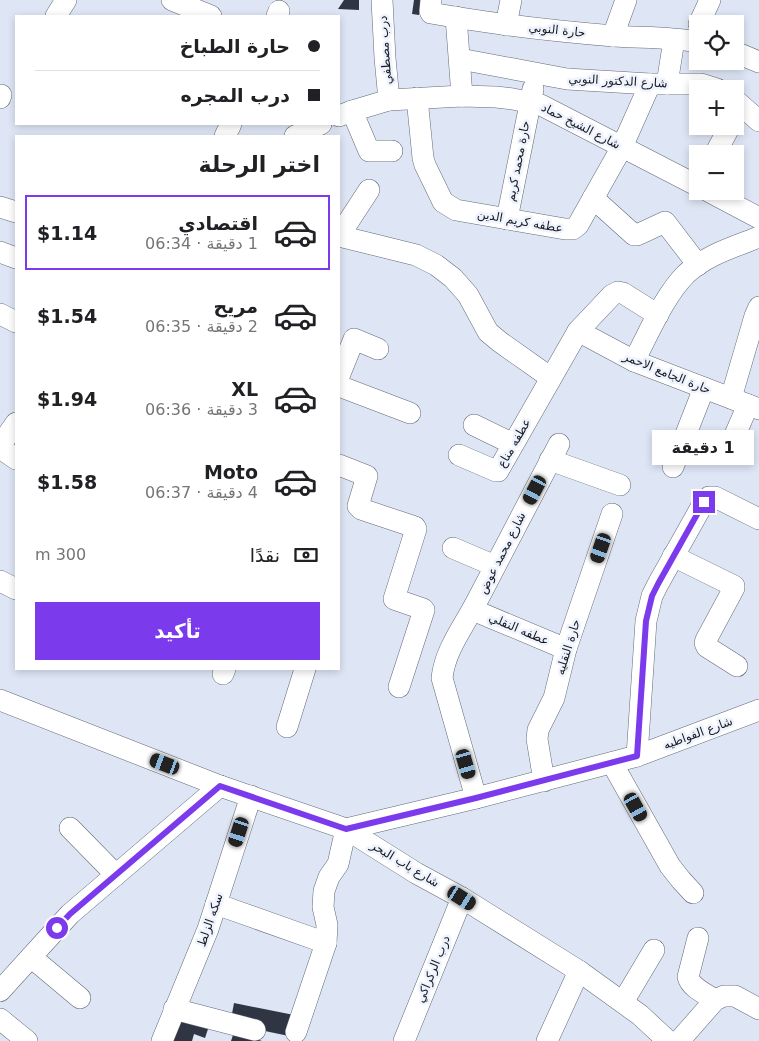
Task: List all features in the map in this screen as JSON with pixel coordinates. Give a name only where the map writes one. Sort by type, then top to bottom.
[{"type":"street","points":[[57,15],[66,0]]},
{"type":"street","points":[[164,15],[172,0],[209,15]]},
{"type":"street","name":"درب مصطفي","points":[[382,0],[384,58],[389,100]]},
{"type":"street","name":"حارة النوبي","points":[[431,0],[431,13],[506,25],[613,36],[689,35]]},
{"type":"street","points":[[506,25],[511,0]]},
{"type":"street","points":[[613,36],[626,0]]},
{"type":"street","name":"عطفه كريم الدين","points":[[702,15],[710,0]]},
{"type":"street","points":[[456,17],[462,96]]},
{"type":"street","name":"عطفه كريم الدين","points":[[417,98],[423,158],[428,173],[443,202],[456,210],[565,230],[573,229],[578,225],[659,84],[689,39]]},
{"type":"street","points":[[744,56],[759,62]]},
{"type":"street","name":"شارع الدكتور النوبي","points":[[460,59],[567,80],[689,84]]},
{"type":"street","name":"حارة محمد كريم","points":[[507,219],[536,74]]},
{"type":"street","name":"شارع الشيخ حماد","points":[[345,114],[389,100],[417,98],[496,97],[530,102],[541,105],[689,181]]},
{"type":"street","points":[[744,112],[759,121]]},
{"type":"street","points":[[345,114],[369,151],[392,151]]},
{"type":"street","points":[[298,135],[319,125]]},
{"type":"street","points":[[340,234],[369,190]]},
{"type":"street","points":[[593,198],[634,235],[665,222],[698,265]]},
{"type":"street","points":[[725,200],[759,218]]},
{"type":"street","points":[[0,207],[15,212]]},
{"type":"street","points":[[340,236],[416,255],[436,265],[454,278],[468,295],[488,332],[551,378]]},
{"type":"street","points":[[634,360],[674,288],[687,274],[698,265],[720,253],[759,237]]},
{"type":"street","points":[[0,252],[15,258]]},
{"type":"street","name":"عطفه مناع","points":[[459,455],[498,471],[578,331],[612,295],[618,292],[623,293],[658,315]]},
{"type":"street","points":[[728,451],[746,404],[755,316],[759,307]]},
{"type":"street","points":[[0,314],[15,322]]},
{"type":"street","name":"حارة الجامع الاحمر","points":[[578,331],[634,360],[746,404]]},
{"type":"street","points":[[340,374],[354,340],[378,349]]},
{"type":"street","points":[[340,386],[410,413]]},
{"type":"street","points":[[673,467],[704,388]]},
{"type":"street","points":[[15,424],[0,447],[15,458]]},
{"type":"street","points":[[474,425],[513,444]]},
{"type":"street","name":"شارع محمد عوض","points":[[476,798],[442,678],[447,656],[554,452],[620,485]]},
{"type":"street","points":[[340,465],[367,476],[358,506],[361,509],[415,527],[416,529],[394,599],[423,609],[424,612],[399,687]]},
{"type":"street","points":[[637,756],[646,621],[652,596],[704,502],[710,497],[715,497],[759,519]]},
{"type":"street","name":"حارة النقليه","points":[[544,780],[537,739],[538,730],[554,698],[566,649],[612,514]]},
{"type":"street","points":[[453,548],[495,566]]},
{"type":"street","points":[[674,556],[734,586],[705,643],[736,666]]},
{"type":"street","points":[[0,581],[15,588]]},
{"type":"street","name":"عطفه النقلي","points":[[472,610],[566,649]]},
{"type":"street","points":[[287,727],[305,670]]},
{"type":"street","name":"شارع باب البحر","points":[[0,700],[220,786],[346,829],[579,971],[640,1015],[668,1041]]},
{"type":"street","name":"شارع الفواطيه","points":[[346,829],[476,798],[637,756],[759,710]]},
{"type":"street","points":[[612,763],[670,866],[693,894]]},
{"type":"street","points":[[0,991],[70,914],[220,786]]},
{"type":"street","name":"سكه الزلط","points":[[162,1041],[198,955],[250,796]]},
{"type":"street","points":[[70,828],[116,874]]},
{"type":"street","points":[[296,1032],[326,943],[327,925],[323,907],[324,892],[329,877],[338,864],[346,829]]},
{"type":"street","name":"درب الركراكي","points":[[404,1041],[462,898]]},
{"type":"street","points":[[216,904],[326,943]]},
{"type":"street","points":[[698,938],[688,977],[689,981],[715,1000]]},
{"type":"street","points":[[623,1002],[654,950]]},
{"type":"street","points":[[31,957],[80,998]]},
{"type":"street","points":[[547,1041],[579,971]]},
{"type":"street","points":[[679,1041],[715,1000],[724,996],[735,996],[759,1009]]},
{"type":"street","points":[[174,1009],[255,1030]]},
{"type":"street","points":[[0,1020],[27,1041]]},
{"type":"building","points":[[344,0],[359,0],[359,10],[338,9]]},
{"type":"building","points":[[414,0],[421,0],[419,15],[412,14]]},
{"type":"building","points":[[234,1003],[294,1015],[289,1036],[260,1030],[231,1019]]},
{"type":"building","points":[[177,1013],[210,1023],[205,1038],[194,1034],[192,1041],[168,1041]]},
{"type":"building","points":[[234,1032],[262,1041],[231,1041]]},
{"type":"route","points":[[57,928],[70,914],[220,786],[346,829],[476,798],[637,756],[648,608],[658,584],[704,502]]}]
